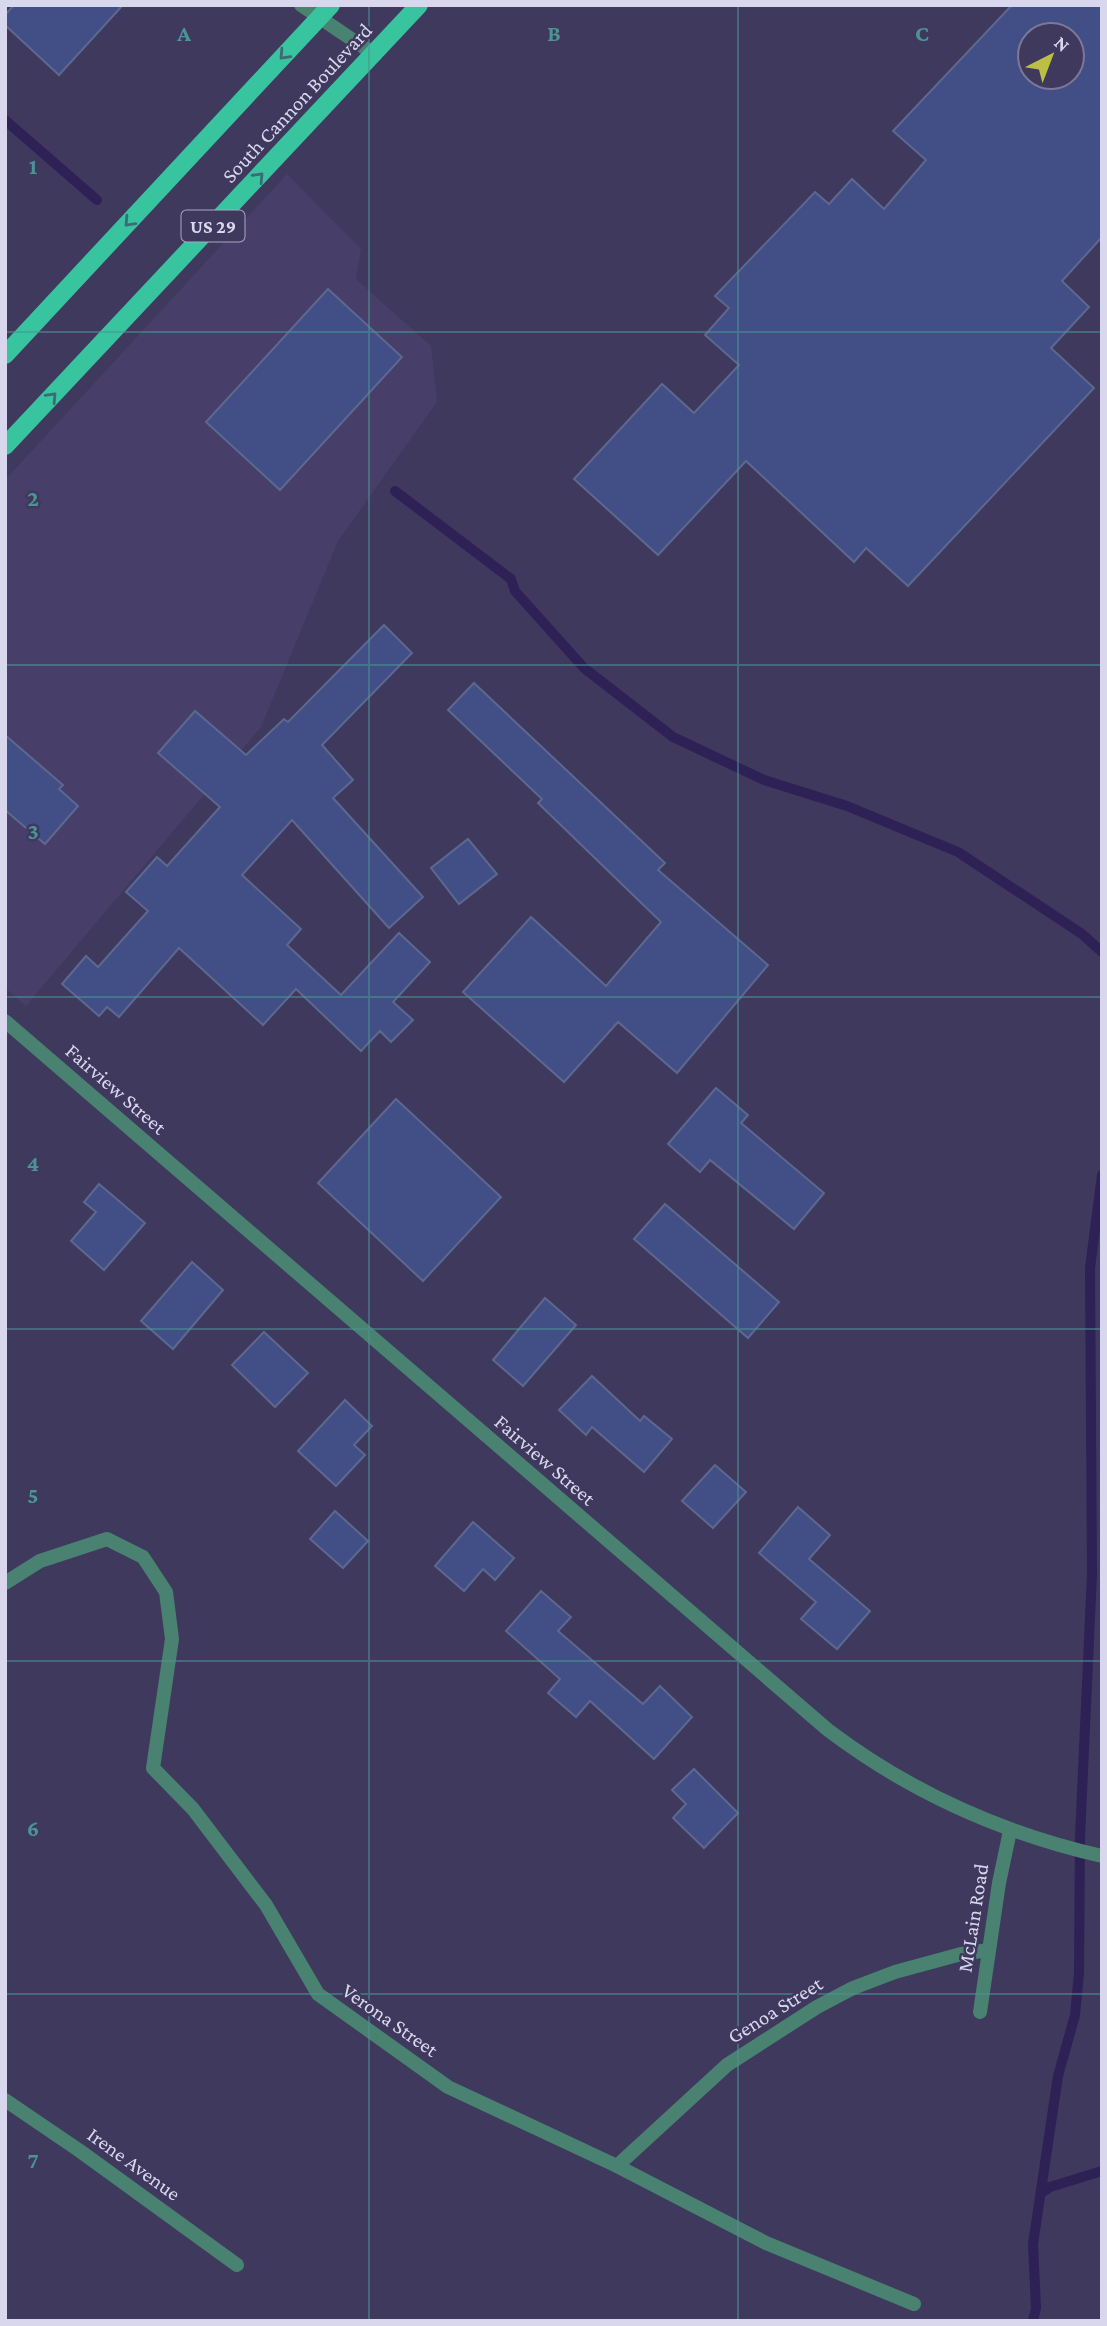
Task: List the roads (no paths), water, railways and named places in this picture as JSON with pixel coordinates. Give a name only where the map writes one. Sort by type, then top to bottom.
[{"type":"main road","name":"South Cannon Boulevard","points":[[5,446],[419,5]]},
{"type":"main road","name":"South Cannon Boulevard","points":[[5,355],[325,12]]},
{"type":"street","points":[[301,5],[325,12],[374,54]]},
{"type":"street","name":"Fairview Street","points":[[5,1021],[828,1730],[902,1780],[967,1813],[1010,1831],[1102,1856]]},
{"type":"street","name":"Verona Street","points":[[5,1583],[40,1561],[107,1539],[143,1557],[166,1592],[172,1639],[153,1768],[193,1809],[266,1905],[318,1994],[448,2087],[617,2166],[766,2244],[914,2304]]},
{"type":"street","name":"McLain Road","points":[[980,2012],[1010,1831]]},
{"type":"street","name":"Genoa Street","points":[[617,2166],[727,2065],[817,2007],[853,1988],[895,1972],[961,1954],[989,1950]]},
{"type":"street","name":"Irene Avenue","points":[[5,2100],[237,2265]]},
{"type":"waterway","points":[[5,120],[97,200]]},
{"type":"waterway","points":[[395,491],[511,579],[515,591],[584,668],[673,737],[764,780],[847,806],[958,852],[1082,934],[1102,952]]},
{"type":"waterway","points":[[1033,2321],[1036,2308],[1033,2244],[1058,2076],[1075,2015],[1079,1973],[1080,1837],[1092,1574],[1090,1268],[1102,1175]]},
{"type":"waterway","points":[[1041,2193],[1050,2187],[1102,2171]]}]
